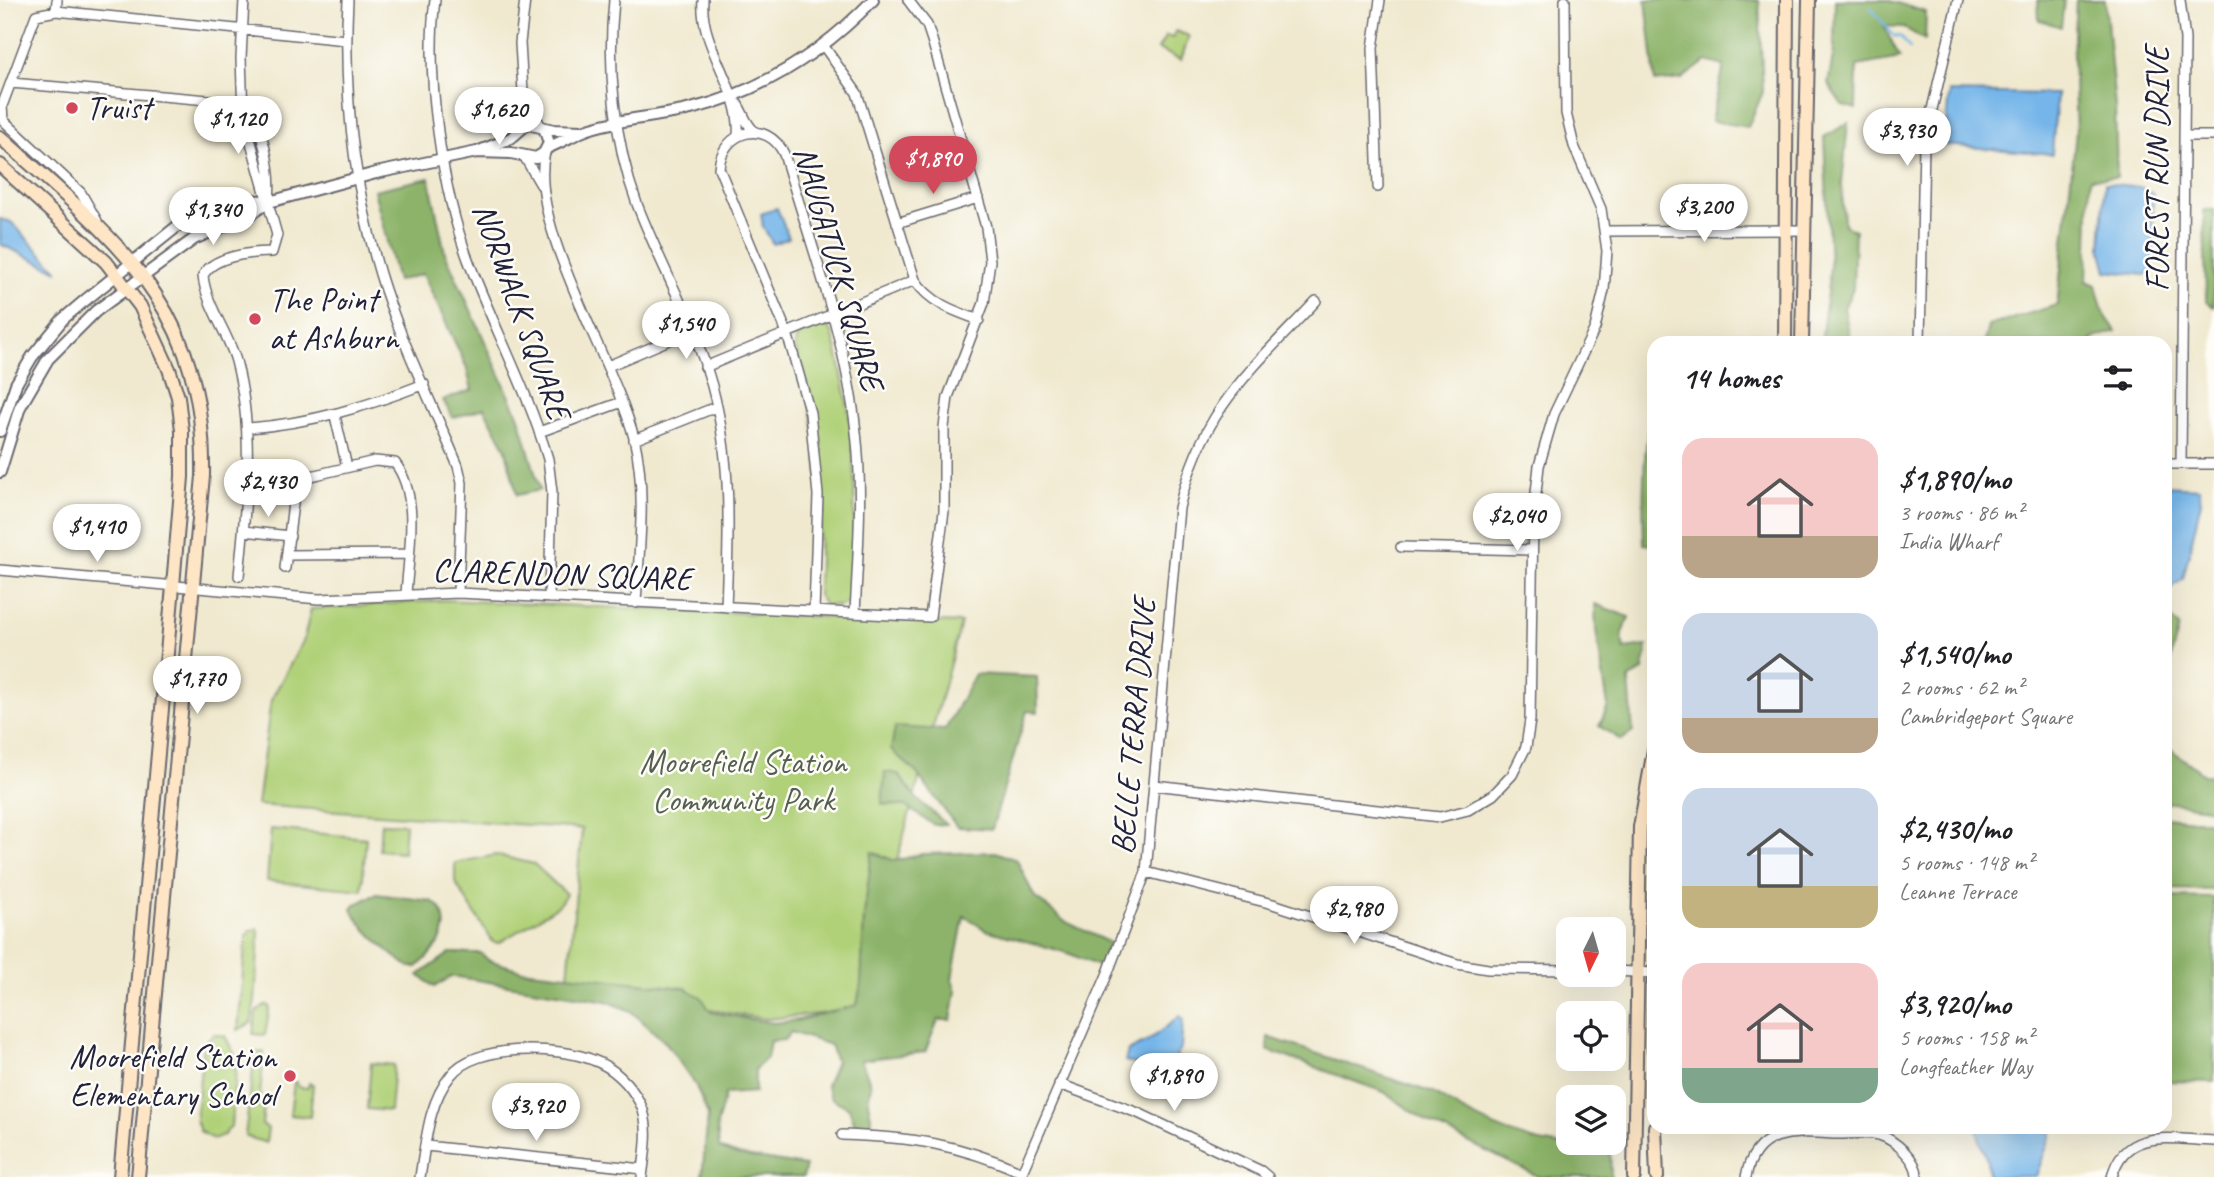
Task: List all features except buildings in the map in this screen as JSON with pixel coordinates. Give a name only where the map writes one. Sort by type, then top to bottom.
[{"type":"main road","points":[[1785,336],[1787,0]]},
{"type":"main road","points":[[1802,336],[1809,0]]},
{"type":"main road","points":[[0,137],[99,225],[143,276],[180,338],[201,420],[203,476],[138,1177]]},
{"type":"main road","points":[[0,165],[117,274],[151,326],[178,397],[184,452],[120,1177]]},
{"type":"main road","points":[[1634,1177],[1640,827],[1647,788]]},
{"type":"main road","points":[[1655,1134],[1657,1177]]},
{"type":"street","points":[[56,12],[57,0]]},
{"type":"street","points":[[239,576],[249,428],[236,360],[203,276],[214,264],[257,252],[272,252],[277,235],[269,202],[271,181],[265,157],[252,112],[243,103],[240,87],[244,0]]},
{"type":"street","points":[[348,0],[348,120],[357,178],[380,274],[458,466],[462,483],[458,593]]},
{"type":"street","name":"NORWALK SQUARE","points":[[435,0],[432,61],[444,159],[468,258],[540,432],[548,459],[552,492],[549,598]]},
{"type":"street","points":[[524,0],[520,43],[523,92],[515,147],[541,185],[554,236],[608,366],[634,440],[641,518],[636,603]]},
{"type":"street","points":[[614,0],[612,75],[619,124],[635,198],[705,368],[716,407],[730,485],[726,607]]},
{"type":"street","points":[[703,0],[706,29],[732,96],[738,135]]},
{"type":"street","points":[[0,472],[20,407],[48,359],[96,310],[194,239],[249,215],[269,202],[376,173],[477,152],[511,138],[527,124],[582,131],[689,110],[732,96],[772,78],[823,45],[873,0]]},
{"type":"street","points":[[823,45],[857,93],[915,280],[929,297],[947,308],[979,320],[988,289],[988,235],[927,25],[908,0]]},
{"type":"street","points":[[1378,187],[1373,48],[1380,0]]},
{"type":"street","points":[[1154,785],[1425,817],[1454,814],[1482,803],[1513,775],[1529,733],[1535,494],[1546,439],[1601,307],[1606,273],[1605,231],[1595,189],[1574,145],[1566,113],[1565,0]]},
{"type":"street","points":[[1920,336],[1924,143],[1958,0]]},
{"type":"street","name":"FOREST RUN DRIVE","points":[[2180,0],[2185,39],[2181,464]]},
{"type":"street","points":[[99,225],[81,193],[3,120],[2,106],[36,15],[56,12],[346,40]]},
{"type":"street","points":[[10,83],[243,103]]},
{"type":"street","points":[[523,92],[549,138],[541,185]]},
{"type":"street","points":[[732,96],[741,104],[749,127],[755,132]]},
{"type":"street","points":[[477,152],[536,158],[582,131]]},
{"type":"street","name":"NAUGATUCK SQUARE","points":[[814,611],[818,508],[816,460],[809,411],[787,333],[720,176],[720,156],[729,142],[738,135],[755,132],[770,136],[780,144],[784,154],[844,362],[856,433],[860,487],[855,613]]},
{"type":"street","points":[[2184,136],[2214,136]]},
{"type":"street","points":[[897,223],[978,198]]},
{"type":"street","points":[[0,430],[16,384],[41,345],[63,319],[179,225],[205,212],[243,199],[269,202]]},
{"type":"street","points":[[1605,231],[1803,230]]},
{"type":"street","points":[[705,368],[915,280]]},
{"type":"street","name":"BELLE TERRA DRIVE","points":[[1021,1175],[1107,975],[1146,872],[1179,508],[1189,470],[1219,407],[1241,379],[1316,301]]},
{"type":"street","name":"CLARENDON SQUARE","points":[[0,570],[319,599],[458,593],[930,617],[944,511],[947,403],[951,384],[979,320]]},
{"type":"street","points":[[608,366],[690,331]]},
{"type":"street","points":[[249,428],[294,424],[335,416],[424,384]]},
{"type":"street","points":[[540,432],[622,402]]},
{"type":"street","points":[[634,440],[716,407]]},
{"type":"street","points":[[335,416],[347,467]]},
{"type":"street","points":[[285,568],[298,479],[347,467],[385,461],[395,463],[401,471],[410,510],[406,595]]},
{"type":"street","points":[[2172,464],[2214,464]]},
{"type":"street","points":[[244,531],[290,536]]},
{"type":"street","points":[[1401,547],[1532,550]]},
{"type":"street","points":[[288,555],[408,554]]},
{"type":"street","points":[[1146,872],[1273,904],[1458,964],[1488,969],[1556,970]]},
{"type":"street","points":[[1626,972],[1647,971]]},
{"type":"street","points":[[420,1177],[434,1103],[452,1073],[471,1059],[514,1050],[577,1056],[611,1068],[638,1100],[646,1126],[642,1173],[426,1146]]},
{"type":"street","points":[[1059,1084],[1138,1113],[1261,1171],[1268,1177]]},
{"type":"street","points":[[1745,1177],[1759,1147],[1786,1134]]},
{"type":"street","points":[[1850,1134],[1880,1135],[1904,1151],[1917,1171],[1917,1177]]},
{"type":"street","points":[[842,1135],[929,1140],[971,1152],[1021,1175]]},
{"type":"street","points":[[2112,1177],[2116,1162],[2135,1143],[2151,1139],[2214,1141]]},
{"type":"green space","points":[[1646,0],[1759,0],[1763,92],[1748,127],[1711,121],[1724,66],[1706,61],[1682,79],[1655,82]]},
{"type":"green space","points":[[1835,0],[1887,0],[1926,12],[1925,40],[1903,27],[1884,26],[1900,58],[1857,66],[1856,109],[1842,105],[1828,84],[1834,50]]},
{"type":"green space","points":[[2038,0],[2064,0],[2061,27],[2039,20]]},
{"type":"green space","points":[[2076,0],[2105,0],[2115,107],[2117,177],[2090,178],[2087,281],[2096,285],[2103,312],[2116,331],[2101,336],[1986,336],[1988,326],[2057,305],[2076,132],[2073,56]]},
{"type":"green space","points":[[1176,31],[1189,36],[1181,60],[1158,49],[1166,36],[1173,38]]},
{"type":"green space","points":[[1848,123],[1842,184],[1844,225],[1855,230],[1853,288],[1844,308],[1850,336],[1822,336],[1830,267],[1824,137]]},
{"type":"green space","points":[[429,178],[445,253],[519,417],[540,490],[517,495],[505,447],[484,408],[453,418],[443,400],[472,390],[466,366],[423,274],[397,281],[374,190]]},
{"type":"green space","points":[[2204,210],[2214,210],[2214,307],[2206,302]]},
{"type":"green space","points":[[819,326],[830,329],[835,344],[851,427],[854,513],[851,600],[841,606],[825,605],[818,595],[818,470],[811,410],[795,346],[797,336]]},
{"type":"green space","points":[[1647,436],[1647,544],[1644,544],[1643,516]]},
{"type":"green space","name":"Moorefield Station Community Park","points":[[445,600],[961,623],[858,1005],[828,1013],[767,1019],[567,987],[582,829],[257,805],[271,700],[304,639],[311,609]]},
{"type":"green space","points":[[1595,604],[1629,617],[1622,636],[1624,649],[1647,646],[1643,671],[1629,678],[1633,732],[1621,740],[1599,726],[1608,706],[1596,631]]},
{"type":"green space","points":[[2172,620],[2179,627],[2172,654]]},
{"type":"green space","points":[[975,674],[1037,677],[1038,712],[1027,711],[992,829],[957,827],[915,771],[891,750],[895,727],[945,730]]},
{"type":"green space","points":[[2172,750],[2205,775],[2214,776],[2214,809],[2172,803]]},
{"type":"green space","points":[[885,772],[898,774],[917,799],[946,824],[934,825],[905,806],[882,804]]},
{"type":"green space","points":[[2172,818],[2214,822],[2214,890],[2172,889]]},
{"type":"green space","points":[[381,823],[405,824],[403,852],[379,850]]},
{"type":"green space","points":[[271,829],[366,838],[362,890],[267,881]]},
{"type":"green space","points":[[872,852],[895,861],[922,854],[995,852],[1017,860],[1034,896],[1064,921],[1110,943],[1100,967],[1068,953],[986,930],[964,916],[952,979],[956,991],[951,1020],[938,1020],[925,1052],[861,1060],[871,1085],[868,1102],[872,1122],[857,1130],[849,1108],[831,1098],[826,1085],[836,1062],[830,1045],[791,1032],[784,1040],[770,1041],[767,1058],[755,1069],[755,1092],[725,1094],[717,1125],[719,1148],[738,1155],[806,1166],[803,1177],[702,1177],[708,1115],[696,1086],[667,1044],[631,1011],[607,1001],[458,977],[451,977],[434,987],[419,975],[450,953],[481,953],[488,960],[521,970],[685,988],[701,997],[711,1012],[773,1023],[799,1020],[857,1005]]},
{"type":"green space","points":[[496,855],[534,864],[566,894],[558,906],[499,943],[493,942],[455,882],[455,863]]},
{"type":"green space","points":[[376,894],[431,901],[440,907],[445,925],[440,940],[417,967],[410,967],[386,949],[356,917],[352,909],[356,904]]},
{"type":"green space","points":[[2172,897],[2214,898],[2214,1082],[2172,1081]]},
{"type":"green space","points":[[257,929],[259,934],[255,1001],[251,1023],[238,1030],[246,937],[249,931]]},
{"type":"green space","points":[[265,1005],[270,1006],[265,1035],[253,1034],[256,1012]]},
{"type":"green space","points":[[213,1034],[225,1036],[237,1059],[231,1126],[224,1135],[213,1139],[200,1131],[196,1120],[203,1045]]},
{"type":"green space","points":[[1268,1037],[1433,1093],[1499,1128],[1535,1141],[1556,1144],[1556,1155],[1610,1155],[1611,1177],[1539,1177],[1427,1122],[1384,1092],[1267,1050]]},
{"type":"green space","points":[[264,1052],[259,1106],[264,1107],[262,1125],[268,1128],[266,1143],[245,1136],[255,1053]]},
{"type":"green space","points":[[371,1063],[394,1065],[390,1111],[367,1109]]},
{"type":"green space","points":[[294,1082],[297,1082],[298,1087],[308,1088],[309,1083],[313,1084],[310,1117],[290,1115]]},
{"type":"water","points":[[1949,92],[2057,94],[2052,154],[1944,145]]},
{"type":"water","points":[[2105,183],[2140,187],[2153,194],[2153,271],[2145,275],[2107,271],[2101,248]]},
{"type":"water","points":[[777,208],[789,238],[773,244],[763,227],[761,214]]},
{"type":"water","points":[[0,219],[11,222],[58,271],[0,244]]},
{"type":"water","points":[[2172,486],[2199,488],[2201,502],[2183,579],[2172,588]]},
{"type":"water","points":[[1180,1016],[1183,1019],[1181,1048],[1171,1068],[1157,1071],[1125,1061],[1128,1051],[1148,1041]]},
{"type":"water","points":[[1979,1134],[2051,1134],[2036,1176],[1988,1177],[1987,1162]]},
{"type":"waterway","points":[[1871,8],[1894,36],[1901,37],[1910,49]]},
{"type":"place","name":"Truist","points":[[72,108]]},
{"type":"place","name":"The Point at Ashburn","points":[[255,319]]},
{"type":"place","name":"Moorefield Station Elementary School","points":[[290,1076]]}]
